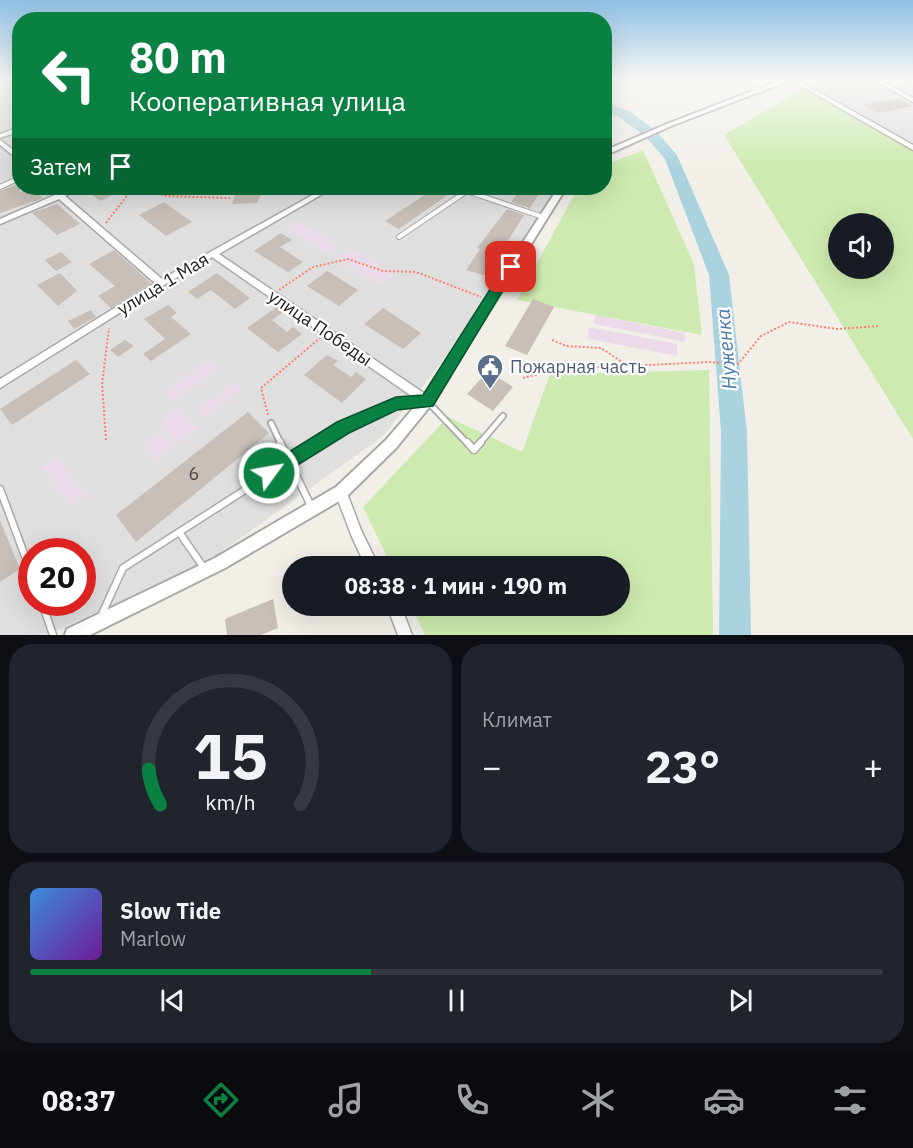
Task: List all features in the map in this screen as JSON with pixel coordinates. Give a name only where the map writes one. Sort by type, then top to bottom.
[{"type":"street","points":[[612,149],[714,109]]},
{"type":"street","points":[[843,109],[913,148]]},
{"type":"street","points":[[0,142],[12,152]]},
{"type":"street","points":[[0,222],[60,195],[161,283]]},
{"type":"street","name":"улица 1 Мая","points":[[0,384],[161,283],[317,195]]},
{"type":"street","points":[[73,635],[93,628],[205,570],[341,492],[391,444],[427,401],[557,195]]},
{"type":"street","name":"улица Победы","points":[[213,254],[427,401]]},
{"type":"street","points":[[341,492],[356,533],[368,556]]},
{"type":"street","points":[[397,616],[405,635]]},
{"type":"lane","points":[[399,237],[460,195]]},
{"type":"lane","points":[[481,195],[543,217]]},
{"type":"lane","points":[[93,628],[123,568],[343,428],[396,403],[427,401],[474,450],[503,417]]},
{"type":"lane","points":[[271,423],[312,509]]},
{"type":"lane","points":[[0,489],[18,538]]},
{"type":"lane","points":[[179,532],[205,570]]},
{"type":"lane","points":[[46,616],[53,635]]},
{"type":"path","points":[[100,230],[128,195]]},
{"type":"path","points":[[162,195],[230,198]]},
{"type":"path","points":[[275,293],[313,267],[348,259],[383,271],[416,272],[489,300]]},
{"type":"path","points":[[523,378],[562,369],[738,364],[761,336],[789,322],[837,329],[878,326]]},
{"type":"path","points":[[106,440],[100,405],[102,359],[110,328]]},
{"type":"path","points":[[271,423],[261,388],[327,333]]},
{"type":"path","points":[[552,340],[566,346],[601,348],[627,366]]},
{"type":"shaded area","points":[[0,109],[12,109],[12,195],[556,195],[461,338],[383,436],[210,560],[96,612],[96,538],[18,538],[18,616],[88,616],[47,635],[0,635]]},
{"type":"shaded area","points":[[852,109],[913,109],[913,143]]},
{"type":"shaded area","points":[[297,221],[338,246],[326,253],[287,227]]},
{"type":"shaded area","points":[[356,251],[393,275],[380,284],[336,258]]},
{"type":"shaded area","points":[[595,315],[685,333],[685,342],[594,324]]},
{"type":"shaded area","points":[[589,327],[677,344],[677,356],[588,339]]},
{"type":"shaded area","points":[[209,360],[217,369],[174,401],[165,393]]},
{"type":"shaded area","points":[[234,382],[242,387],[206,419],[199,410]]},
{"type":"shaded area","points":[[178,406],[196,428],[177,443],[159,424]]},
{"type":"shaded area","points":[[160,433],[175,446],[158,460],[142,445]]},
{"type":"shaded area","points":[[58,458],[84,496],[70,507],[43,467]]},
{"type":"green space","points":[[769,109],[840,109],[913,150],[913,439],[724,135]]},
{"type":"green space","points":[[643,150],[694,264],[702,335],[517,300],[574,195],[612,195],[612,162]]},
{"type":"green space","points":[[709,370],[713,635],[425,635],[416,616],[630,616],[630,556],[387,556],[363,507],[448,417],[522,452],[550,374]]},
{"type":"building","points":[[869,109],[899,109],[877,113]]},
{"type":"building","points":[[12,186],[12,195],[39,195],[43,198],[0,213],[0,191]]},
{"type":"building","points":[[92,195],[113,195],[101,201]]},
{"type":"building","points":[[235,195],[261,195],[257,203],[232,204]]},
{"type":"building","points":[[424,195],[448,195],[399,229],[385,221]]},
{"type":"building","points":[[516,195],[538,195],[530,208],[511,202]]},
{"type":"building","points":[[164,202],[192,222],[166,236],[139,215]]},
{"type":"building","points":[[57,204],[80,224],[57,235],[32,213]]},
{"type":"building","points":[[507,209],[524,215],[498,257],[506,259],[494,278],[466,270],[480,249],[477,248]]},
{"type":"building","points":[[281,233],[292,240],[280,247],[303,262],[288,272],[254,251]]},
{"type":"building","points":[[114,250],[151,283],[111,308],[98,296],[115,286],[89,264]]},
{"type":"building","points":[[61,252],[72,262],[56,271],[45,260]]},
{"type":"building","points":[[327,271],[358,290],[339,306],[307,286]]},
{"type":"building","points":[[60,273],[77,291],[58,306],[37,285]]},
{"type":"building","points":[[217,273],[250,298],[235,309],[211,290],[197,299],[188,292]]},
{"type":"building","points":[[533,299],[554,307],[527,355],[505,346]]},
{"type":"building","points":[[168,305],[177,313],[171,317],[191,334],[151,361],[143,354],[165,339],[144,319]]},
{"type":"building","points":[[278,306],[285,311],[272,320],[287,332],[293,327],[302,334],[278,352],[247,328]]},
{"type":"building","points":[[383,308],[421,333],[403,349],[364,324]]},
{"type":"building","points":[[91,310],[96,317],[74,329],[68,321]]},
{"type":"building","points":[[125,340],[134,346],[118,357],[110,350]]},
{"type":"building","points":[[327,355],[338,361],[333,365],[351,377],[356,372],[366,379],[342,403],[304,375]]},
{"type":"building","points":[[76,360],[90,374],[12,425],[0,409]]},
{"type":"building","name":"Пожарная часть","points":[[488,371],[513,387],[493,411],[467,394]]},
{"type":"building","points":[[248,412],[269,433],[136,542],[116,515]]},
{"type":"building","points":[[0,520],[18,564],[18,570],[0,582]]},
{"type":"building","points":[[273,599],[278,628],[261,635],[227,635],[225,619]]},
{"type":"waterway","name":"Нуженка","points":[[612,110],[624,114],[651,134],[672,158],[719,275],[734,432],[735,635]]},
{"type":"place","name":"Пожарная часть","points":[[490,390]]},
{"type":"route","points":[[269,473],[343,428],[396,403],[427,401],[511,267]]}]
